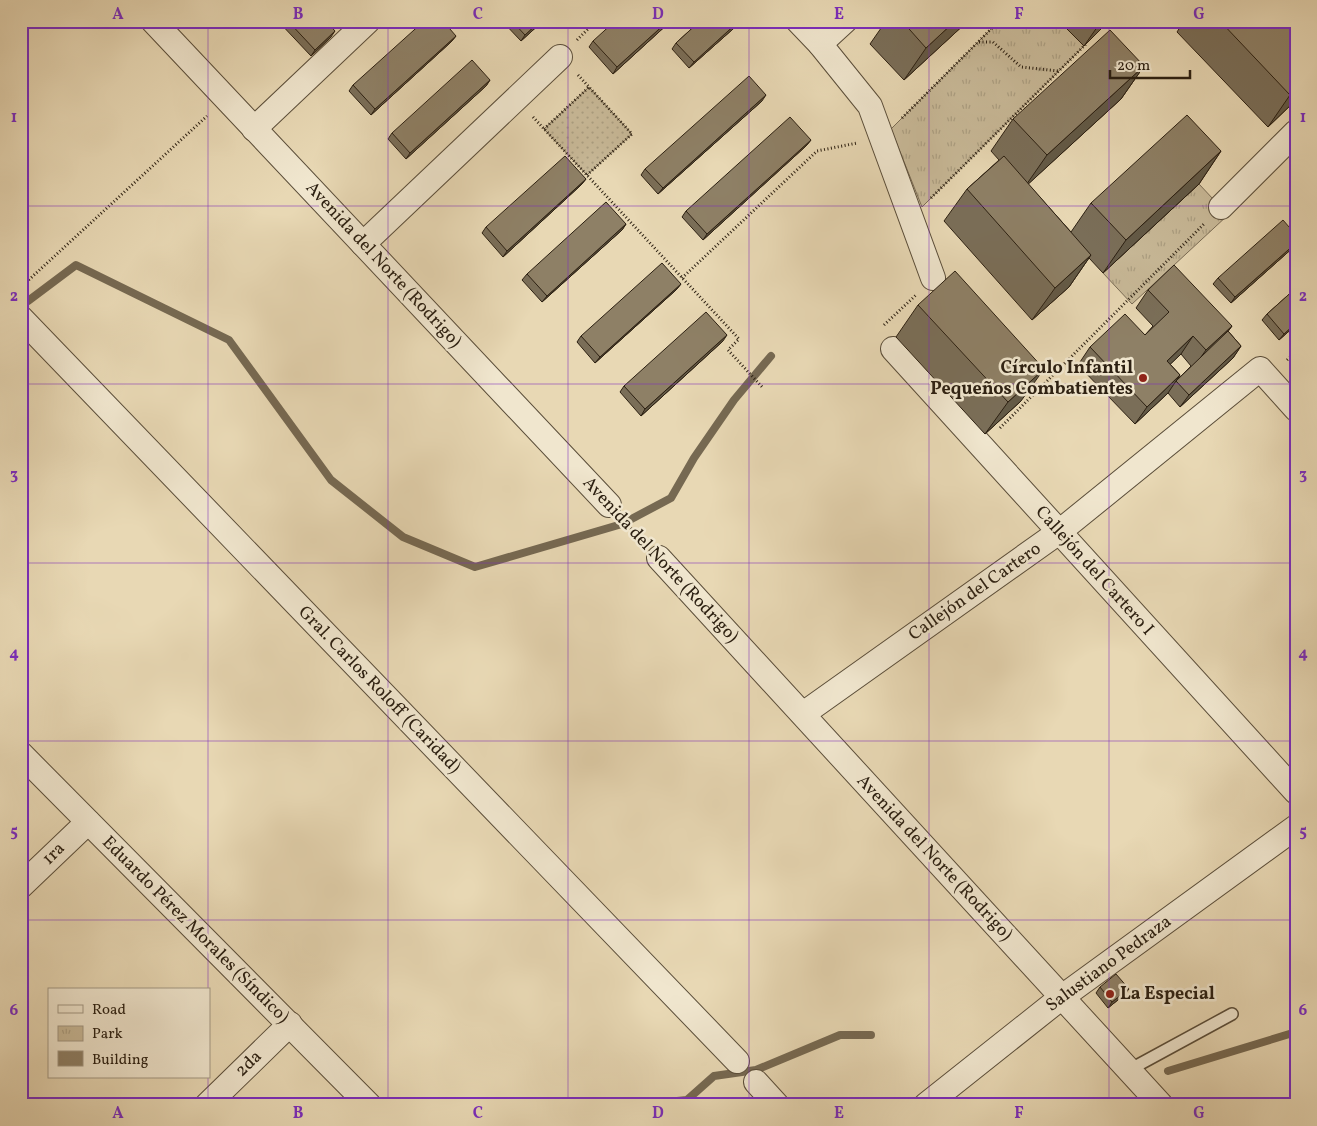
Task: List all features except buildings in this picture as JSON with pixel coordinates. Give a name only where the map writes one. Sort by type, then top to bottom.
[{"type":"street","name":"Avenida del Norte (Rodrigo)","points":[[153,21],[609,505]]},
{"type":"street","points":[[254,129],[368,21]]},
{"type":"street","points":[[798,21],[820,44],[870,106],[933,278]]},
{"type":"street","points":[[820,44],[845,21]]},
{"type":"street","points":[[363,244],[560,57]]},
{"type":"street","points":[[1220,207],[1296,132]]},
{"type":"street","name":"Gral. Carlos Roloff (Caridad)","points":[[21,318],[736,1061]]},
{"type":"street","name":"Callejón del Cartero I","points":[[892,349],[1296,792]]},
{"type":"street","name":"Callejón del Cartero","points":[[803,714],[1059,532],[1260,369],[1296,409]]},
{"type":"street","name":"Avenida del Norte (Rodrigo)","points":[[659,558],[1161,1105]]},
{"type":"street","name":"Eduardo Pérez Morales (Síndico)","points":[[21,754],[369,1105]]},
{"type":"street","name":"1ra","points":[[21,886],[88,822]]},
{"type":"street","name":"Salustiano Pedraza","points":[[926,1105],[1062,997],[1296,827]]},
{"type":"street","name":"2da","points":[[207,1105],[290,1024]]},
{"type":"street","points":[[756,1082],[777,1105]]},
{"type":"lane","points":[[1129,1070],[1232,1014]]},
{"type":"path","points":[[587,176],[632,134],[560,57],[596,21]]},
{"type":"path","points":[[682,278],[817,151],[882,138],[999,21]]},
{"type":"path","points":[[911,218],[1090,40]]},
{"type":"path","points":[[978,42],[992,42],[1021,67],[1058,71]]},
{"type":"path","points":[[544,129],[589,88]]},
{"type":"path","points":[[515,98],[739,339],[728,350],[763,388]]},
{"type":"path","points":[[21,286],[226,99]]},
{"type":"path","points":[[981,447],[1220,207]]},
{"type":"path","points":[[1165,263],[1172,270]]},
{"type":"path","points":[[892,349],[877,332],[933,278]]},
{"type":"path","points":[[1026,375],[1039,389]]},
{"type":"path","name":"Avenida del Norte (Rodrigo)","points":[[609,505],[659,558]]},
{"type":"green space","points":[[999,21],[1059,21],[1084,46],[922,207],[891,129]]},
{"type":"green space","points":[[589,87],[632,134],[587,175],[544,129]]},
{"type":"green space","points":[[1199,184],[1228,215],[1132,304],[1103,273]]},
{"type":"waterway","points":[[28,301],[76,265],[229,340],[331,480],[403,537],[475,567],[622,524],[671,498],[694,458],[734,400],[771,356]]},
{"type":"waterway","points":[[1168,1071],[1296,1032]]},
{"type":"waterway","points":[[637,1105],[687,1100],[714,1076],[756,1070],[840,1035],[871,1035]]},
{"type":"place","name":"Círculo Infantil Pequeños Combatientes","points":[[1143,378]]},
{"type":"place","name":"La Especial","points":[[1110,994]]}]
